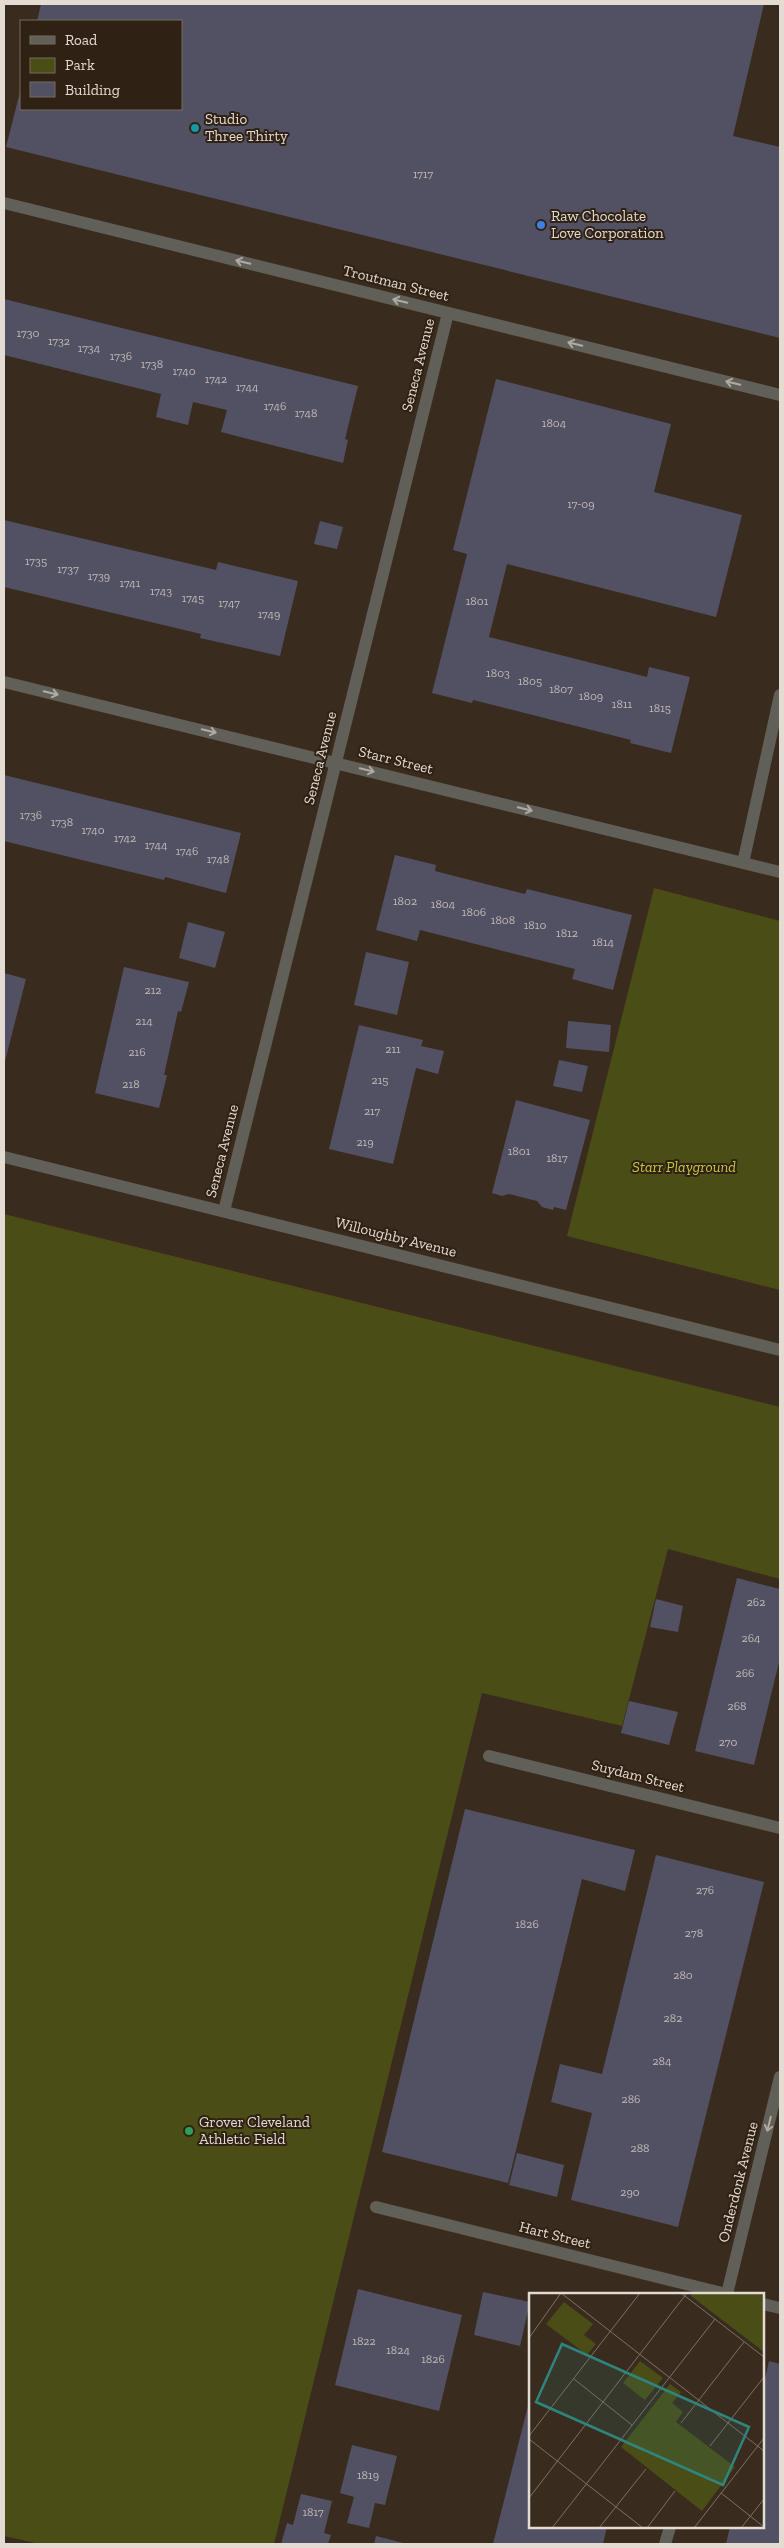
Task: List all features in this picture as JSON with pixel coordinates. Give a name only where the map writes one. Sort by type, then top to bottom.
[{"type":"street","name":"Troutman Street","points":[[4,203],[780,395]]},
{"type":"street","name":"Seneca Avenue","points":[[224,1211],[448,313]]},
{"type":"street","name":"Starr Street","points":[[4,682],[780,872]]},
{"type":"street","points":[[743,863],[780,695]]},
{"type":"street","name":"Willoughby Avenue","points":[[4,1157],[780,1350]]},
{"type":"street","name":"Suydam Street","points":[[488,1756],[780,1828]]},
{"type":"street","name":"Onderdonk Avenue","points":[[726,2293],[780,2077]]},
{"type":"street","name":"Hart Street","points":[[376,2207],[722,2293]]},
{"type":"street","points":[[764,2304],[780,2308]]},
{"type":"street","points":[[666,2544],[670,2528]]},
{"type":"green space","name":"Starr Playground","points":[[654,888],[780,921],[780,1290],[567,1236]]},
{"type":"green space","name":"Grover Cleveland Athletic Field","points":[[4,1214],[780,1407],[780,1579],[668,1549],[622,1726],[482,1693],[274,2544],[40,2544],[4,2536]]},
{"type":"building","points":[[41,4],[764,4],[733,136],[780,147],[780,338],[6,147],[20,92],[20,110],[182,110],[182,20],[37,20]]},
{"type":"building","points":[[4,299],[358,386],[345,439],[348,440],[343,463],[221,432],[227,410],[193,402],[188,425],[156,417],[161,394],[4,355]]},
{"type":"building","points":[[496,379],[671,424],[654,492],[742,515],[716,617],[507,564],[489,637],[647,677],[649,667],[690,677],[671,753],[630,743],[631,740],[473,700],[472,703],[432,693],[467,554],[453,550]]},
{"type":"building","points":[[4,520],[216,570],[218,562],[298,581],[280,656],[200,638],[201,634],[4,587]]},
{"type":"building","points":[[320,521],[343,527],[337,549],[314,544]]},
{"type":"building","points":[[4,775],[241,833],[226,893],[165,877],[164,880],[4,841]]},
{"type":"building","points":[[395,855],[436,865],[435,871],[525,894],[527,889],[632,915],[613,990],[572,979],[575,969],[420,930],[417,941],[376,930]]},
{"type":"building","points":[[188,922],[225,932],[215,968],[179,958]]},
{"type":"building","points":[[366,952],[409,962],[397,1015],[354,1005]]},
{"type":"building","points":[[124,967],[189,982],[181,1012],[178,1011],[164,1075],[167,1075],[159,1108],[95,1093]]},
{"type":"building","points":[[4,973],[26,979],[4,1065]]},
{"type":"building","points":[[568,1021],[611,1025],[609,1052],[566,1048]]},
{"type":"building","points":[[359,1025],[423,1040],[421,1046],[444,1051],[438,1074],[416,1068],[393,1164],[329,1149]]},
{"type":"building","points":[[559,1060],[588,1066],[582,1092],[553,1086]]},
{"type":"building","points":[[516,1100],[590,1120],[566,1210],[554,1207],[553,1210],[542,1207],[537,1201],[509,1194],[502,1196],[492,1193]]},
{"type":"building","points":[[737,1578],[780,1589],[780,1658],[754,1765],[695,1751]]},
{"type":"building","points":[[656,1599],[683,1606],[678,1632],[650,1627]]},
{"type":"building","points":[[629,1701],[678,1712],[669,1745],[621,1733]]},
{"type":"building","points":[[465,1809],[635,1850],[625,1891],[582,1879],[508,2183],[382,2152]]},
{"type":"building","points":[[656,1855],[764,1882],[678,2227],[571,2200],[592,2113],[551,2102],[560,2064],[602,2074]]},
{"type":"building","points":[[517,2153],[564,2165],[557,2197],[509,2185]]},
{"type":"building","points":[[358,2289],[462,2315],[439,2411],[335,2385]]},
{"type":"building","points":[[483,2292],[529,2302],[520,2346],[474,2335]]},
{"type":"building","points":[[769,2361],[780,2364],[780,2544],[726,2544],[730,2528],[764,2528],[764,2384]]},
{"type":"building","points":[[529,2402],[529,2528],[607,2528],[603,2544],[493,2544]]},
{"type":"building","points":[[352,2445],[397,2456],[385,2505],[375,2503],[369,2528],[347,2523],[354,2497],[340,2493]]},
{"type":"building","points":[[301,2494],[332,2501],[324,2533],[331,2535],[328,2544],[281,2544],[287,2523],[293,2525]]},
{"type":"building","points":[[376,2536],[407,2544],[374,2544]]},
{"type":"place","name":"Studio Three Thirty","points":[[195,128]]},
{"type":"place","name":"Raw Chocolate Love Corporation","points":[[541,225]]},
{"type":"place","name":"Grover Cleveland Athletic Field","points":[[189,2131]]}]
